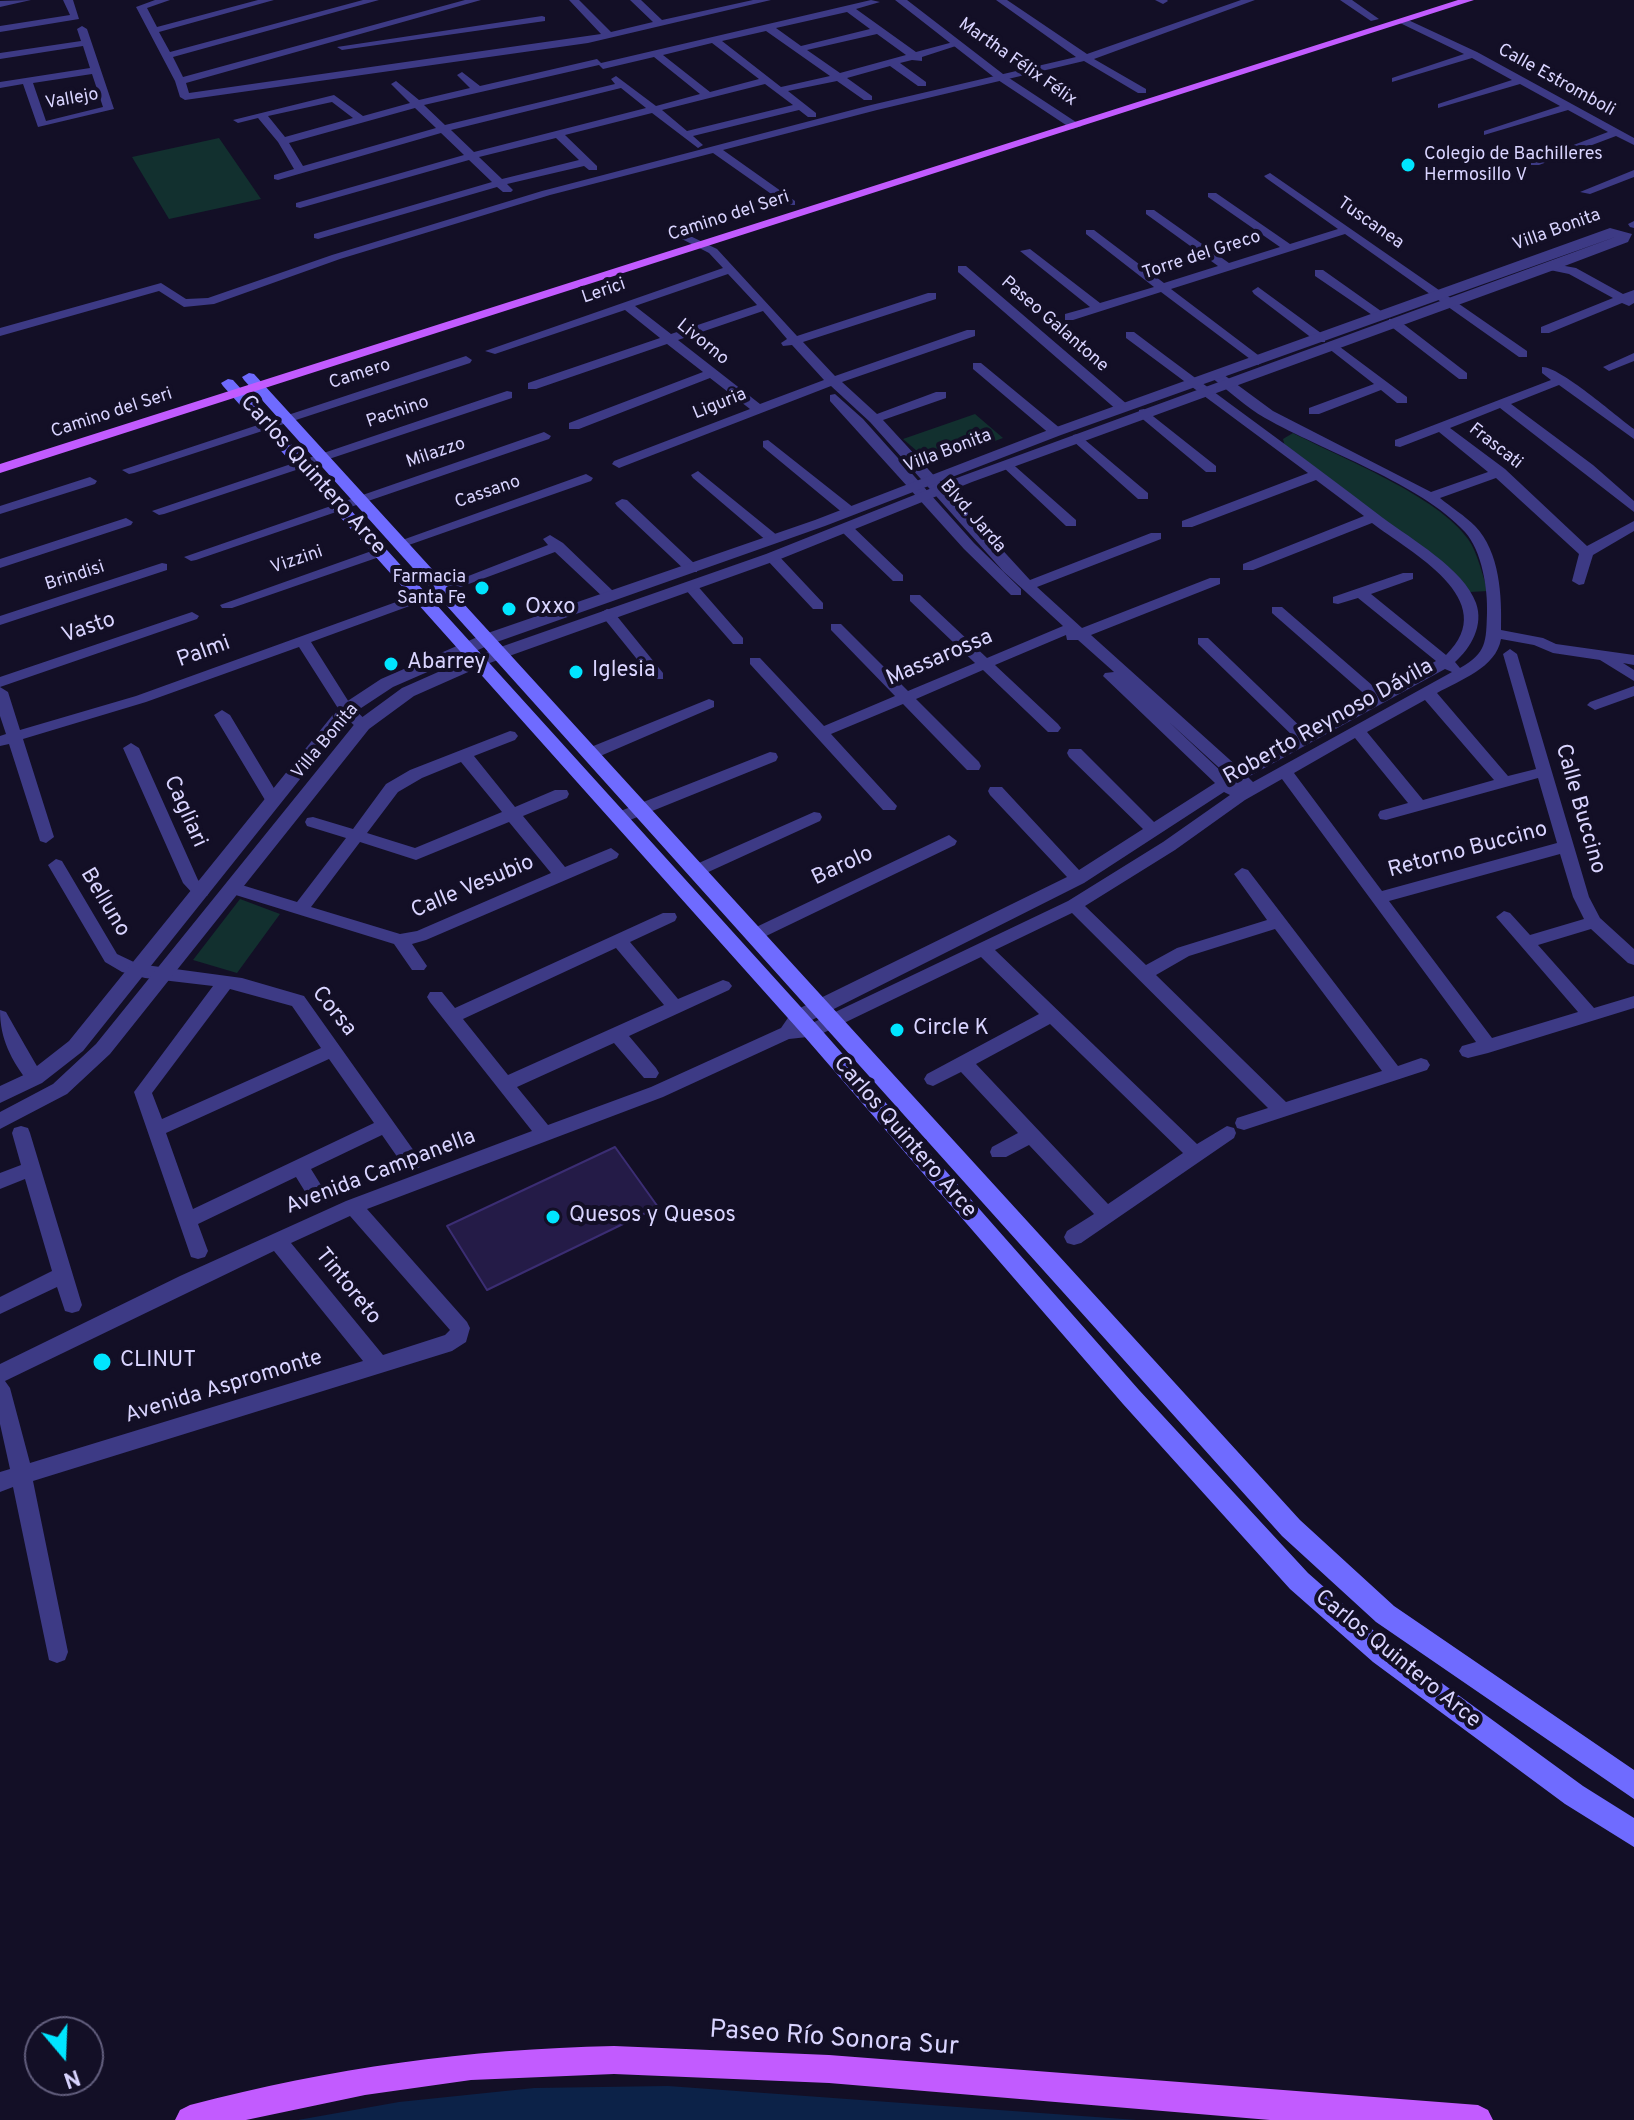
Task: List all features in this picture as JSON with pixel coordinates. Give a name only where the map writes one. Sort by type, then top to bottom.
[{"type":"main road","points":[[1404,16],[1431,0]]},
{"type":"main road","name":"Camino del Seri","points":[[254,382],[552,280],[1076,126],[1404,16],[1469,0]]},
{"type":"main road","name":"Camino del Seri","points":[[0,455],[546,295],[791,203],[1374,19],[1404,16]]},
{"type":"main road","points":[[546,295],[552,280]]},
{"type":"main road","name":"Carlos Quintero Arce","points":[[254,382],[828,1012],[1291,1528],[1385,1614],[1634,1786]]},
{"type":"main road","name":"Camino del Seri","points":[[0,469],[233,388]]},
{"type":"main road","name":"Carlos Quintero Arce","points":[[233,388],[619,818],[798,1027],[1289,1569],[1346,1625],[1441,1699],[1574,1795],[1634,1834]]},
{"type":"main road","points":[[1019,1269],[1047,1255]]},
{"type":"main road","name":"Paseo Río Sonora Sur","points":[[190,2120],[346,2084],[470,2066],[657,2060],[812,2068],[1478,2120]]},
{"type":"street","points":[[0,4],[26,0]]},
{"type":"street","points":[[0,85],[95,70],[68,0]]},
{"type":"street","points":[[165,0],[141,6],[180,81],[188,109]]},
{"type":"street","points":[[153,31],[269,0]]},
{"type":"street","points":[[166,56],[374,0]]},
{"type":"street","points":[[180,81],[290,52],[454,2],[476,0]]},
{"type":"street","points":[[574,0],[608,35]]},
{"type":"street","points":[[185,97],[608,35],[766,0]]},
{"type":"street","name":"Martha Félix Félix","points":[[900,0],[999,76],[1076,126]]},
{"type":"street","points":[[1003,0],[1085,58],[1142,91]]},
{"type":"street","points":[[1345,0],[1374,19]]},
{"type":"street","points":[[639,1],[660,24]]},
{"type":"street","points":[[0,332],[161,287],[184,303],[210,301],[336,257],[546,193],[999,76],[1122,48],[1244,1]]},
{"type":"street","points":[[283,141],[417,104],[596,62],[656,54],[875,2]]},
{"type":"street","points":[[848,8],[879,30],[907,59],[922,84]]},
{"type":"street","name":"Calle Estromboli","points":[[1404,16],[1634,142]]},
{"type":"street","points":[[290,52],[542,19]]},
{"type":"street","points":[[0,29],[78,23]]},
{"type":"street","points":[[768,27],[868,98]]},
{"type":"street","points":[[484,28],[504,65]]},
{"type":"street","points":[[799,49],[879,30]]},
{"type":"street","points":[[714,40],[812,115]]},
{"type":"street","points":[[0,56],[86,43]]},
{"type":"street","points":[[783,92],[960,47]]},
{"type":"street","points":[[1396,80],[1468,52]]},
{"type":"street","points":[[656,54],[708,95]]},
{"type":"street","points":[[596,62],[698,145]]},
{"type":"street","name":"Vallejo","points":[[27,80],[37,126],[109,109],[95,70]]},
{"type":"street","points":[[462,75],[478,90]]},
{"type":"street","points":[[318,236],[335,213],[471,156],[768,80]]},
{"type":"street","points":[[1442,106],[1522,80]]},
{"type":"street","points":[[396,84],[512,195]]},
{"type":"street","points":[[278,177],[443,129],[622,85]]},
{"type":"street","points":[[238,120],[334,98],[361,119]]},
{"type":"street","points":[[684,135],[802,106]]},
{"type":"street","points":[[1488,133],[1569,106]]},
{"type":"street","points":[[262,116],[283,141],[300,170]]},
{"type":"street","points":[[1535,163],[1617,132]]},
{"type":"street","points":[[558,134],[597,171]]},
{"type":"street","points":[[715,149],[791,203]]},
{"type":"street","points":[[300,205],[335,213],[499,183],[586,162]]},
{"type":"street","points":[[1586,192],[1634,173]]},
{"type":"street","name":"Tuscanea","points":[[1270,176],[1523,354]]},
{"type":"street","points":[[1212,195],[1289,248]]},
{"type":"street","points":[[1150,212],[1227,267]]},
{"type":"street","name":"Torre del Greco","points":[[1069,317],[1346,230]]},
{"type":"street","name":"Villa Bonita","points":[[929,487],[1008,464],[1078,438],[1200,387],[1444,298],[1615,231],[1626,234],[1623,239],[1549,267],[1444,298]]},
{"type":"street","points":[[1090,232],[1258,361]]},
{"type":"street","name":"Blvd. Jarda","points":[[691,241],[759,307],[815,365],[828,383],[996,556],[1032,584],[1071,633]]},
{"type":"street","points":[[1026,251],[1099,308]]},
{"type":"street","points":[[1577,256],[1591,276]]},
{"type":"street","points":[[1549,267],[1591,276],[1631,299]]},
{"type":"street","name":"Paseo Galantone","points":[[962,269],[1123,408]]},
{"type":"street","name":"Lerici","points":[[491,351],[723,271]]},
{"type":"street","points":[[1319,273],[1388,319],[1463,376]]},
{"type":"street","points":[[1258,291],[1402,400]]},
{"type":"street","points":[[790,342],[932,296]]},
{"type":"street","points":[[1545,330],[1631,299]]},
{"type":"street","name":"Livorno","points":[[625,304],[758,409]]},
{"type":"street","points":[[532,386],[759,307]]},
{"type":"street","name":"Liguria","points":[[619,464],[758,409],[971,333]]},
{"type":"street","points":[[1130,335],[1319,474],[1369,520],[1443,572],[1466,595],[1495,598]]},
{"type":"street","name":"Villa Bonita","points":[[1221,379],[1258,361],[1326,342]]},
{"type":"street","points":[[1609,367],[1634,357]]},
{"type":"street","name":"Camero","points":[[129,470],[466,360]]},
{"type":"street","points":[[977,366],[1056,432]]},
{"type":"street","points":[[1546,370],[1634,435]]},
{"type":"street","points":[[574,426],[711,373]]},
{"type":"street","points":[[1221,379],[1296,430],[1430,497],[1458,517],[1479,541],[1490,569],[1495,598],[1495,633],[1488,654],[1553,648],[1634,652]]},
{"type":"street","name":"Frascati","points":[[1440,427],[1561,380]]},
{"type":"street","name":"Blvd. Jarda","points":[[828,383],[875,419],[985,563],[1071,633],[1238,786]]},
{"type":"street","points":[[1314,411],[1383,385]]},
{"type":"street","name":"Villa Bonita","points":[[0,1095],[35,1078],[76,1046],[346,710],[387,683],[608,604],[691,577],[772,557],[848,520],[1056,432],[1123,408],[1200,387]]},
{"type":"street","name":"Pachino","points":[[159,511],[507,395]]},
{"type":"street","points":[[875,419],[941,395]]},
{"type":"street","points":[[1503,404],[1588,468],[1634,508]]},
{"type":"street","points":[[1144,413],[1211,469]]},
{"type":"street","points":[[1400,443],[1440,427]]},
{"type":"street","name":"Frascati","points":[[1440,427],[1500,472],[1586,553]]},
{"type":"street","points":[[1271,438],[1296,430]]},
{"type":"street","name":"Milazzo","points":[[191,557],[544,436]]},
{"type":"street","points":[[1078,438],[1143,496]]},
{"type":"street","points":[[768,444],[848,520],[898,578]]},
{"type":"street","points":[[1008,464],[1071,523]]},
{"type":"street","points":[[1430,497],[1500,472]]},
{"type":"street","points":[[1187,524],[1319,474]]},
{"type":"street","points":[[698,475],[773,539]]},
{"type":"street","name":"Cassano","points":[[401,543],[586,478]]},
{"type":"street","points":[[0,510],[90,481]]},
{"type":"street","points":[[622,503],[691,577],[738,641]]},
{"type":"street","name":"Villa Bonita","points":[[691,577],[773,539],[848,520]]},
{"type":"street","points":[[1248,567],[1369,520]]},
{"type":"street","points":[[0,564],[126,522]]},
{"type":"street","points":[[1579,581],[1586,553],[1634,525]]},
{"type":"street","points":[[1032,584],[1156,536]]},
{"type":"street","points":[[442,589],[553,542],[608,604],[658,676]]},
{"type":"street","name":"Vizzini","points":[[227,605],[380,552]]},
{"type":"street","points":[[772,557],[818,606]]},
{"type":"street","name":"Brindisi","points":[[0,621],[162,567]]},
{"type":"street","points":[[1338,600],[1408,576]]},
{"type":"street","name":"Massarossa","points":[[823,732],[984,663],[1215,581]]},
{"type":"street","points":[[1360,592],[1462,675]]},
{"type":"street","name":"Roberto Reynoso Dávila","points":[[828,1012],[1078,910],[1169,846],[1238,786],[1303,737],[1378,698],[1442,658],[1458,654],[1467,641],[1470,612],[1466,595]]},
{"type":"street","name":"Palmi","points":[[8,739],[141,699],[421,597]]},
{"type":"street","points":[[915,598],[1053,728]]},
{"type":"street","points":[[1277,610],[1378,698]]},
{"type":"street","name":"Vasto","points":[[0,682],[192,616]]},
{"type":"street","points":[[836,627],[973,766]]},
{"type":"street","points":[[1495,633],[1538,641],[1553,648]]},
{"type":"street","points":[[302,640],[346,710],[363,725]]},
{"type":"street","points":[[1203,641],[1303,737]]},
{"type":"street","points":[[1594,652],[1634,660]]},
{"type":"street","points":[[1594,652],[1634,676]]},
{"type":"street","name":"Roberto Reynoso Dávila","points":[[798,1027],[1078,879],[1154,831],[1238,786],[1284,771],[1462,675],[1488,654]]},
{"type":"street","name":"Calle Buccino","points":[[1510,654],[1577,885],[1594,922],[1634,959]]},
{"type":"street","name":"Villa Bonita","points":[[0,1121],[43,1100],[76,1077],[103,1049],[363,725],[408,692],[472,655]]},
{"type":"street","points":[[755,661],[889,806]]},
{"type":"street","points":[[1595,705],[1634,691]]},
{"type":"street","points":[[0,692],[8,739],[46,837]]},
{"type":"street","points":[[1428,693],[1505,783]]},
{"type":"street","points":[[592,753],[709,704]]},
{"type":"street","points":[[222,715],[273,800]]},
{"type":"street","points":[[1357,730],[1419,806]]},
{"type":"street","points":[[299,911],[392,788],[416,774],[510,736]]},
{"type":"street","name":"Cagliari","points":[[131,748],[191,883],[201,892]]},
{"type":"street","points":[[1075,753],[1154,831]]},
{"type":"street","name":"Calle Vesubio","points":[[464,755],[562,875]]},
{"type":"street","points":[[619,818],[770,757]]},
{"type":"street","name":"Retorno Buccino","points":[[1284,771],[1488,1046]]},
{"type":"street","points":[[1386,815],[1546,771]]},
{"type":"street","points":[[996,791],[1078,879]]},
{"type":"street","points":[[313,822],[416,854],[561,794]]},
{"type":"street","points":[[698,870],[814,817]]},
{"type":"street","name":"Barolo","points":[[756,934],[949,841]]},
{"type":"street","name":"Retorno Buccino","points":[[1379,898],[1568,846]]},
{"type":"street","name":"Calle Vesubio","points":[[400,940],[420,936],[611,854]]},
{"type":"street","name":"Belluno","points":[[56,865],[111,958],[135,971]]},
{"type":"street","points":[[1242,874],[1394,1074]]},
{"type":"street","points":[[232,888],[400,940],[418,966]]},
{"type":"street","points":[[1078,910],[1281,1109]]},
{"type":"street","points":[[451,1017],[669,917]]},
{"type":"street","points":[[1504,917],[1591,1016]]},
{"type":"street","points":[[1142,975],[1183,952],[1279,922]]},
{"type":"street","points":[[1526,942],[1594,922]]},
{"type":"street","points":[[619,940],[675,1007]]},
{"type":"street","points":[[983,949],[1195,1153]]},
{"type":"street","points":[[135,971],[163,975]]},
{"type":"street","name":"Corsa","points":[[163,975],[182,975],[225,983],[298,1001],[412,1163]]},
{"type":"street","points":[[198,1251],[143,1092],[225,983]]},
{"type":"street","points":[[504,1085],[723,986]]},
{"type":"street","points":[[436,997],[545,1135]]},
{"type":"street","points":[[1468,1051],[1634,1002]]},
{"type":"street","points":[[933,1079],[1052,1015]]},
{"type":"street","points":[[0,1017],[24,1064],[35,1078]]},
{"type":"street","name":"Avenida Campanella","points":[[0,1374],[353,1206],[657,1092],[798,1027]]},
{"type":"street","points":[[617,1034],[650,1073]]},
{"type":"street","points":[[157,1129],[333,1050]]},
{"type":"street","points":[[964,1063],[1105,1213]]},
{"type":"street","points":[[1244,1123],[1421,1065]]},
{"type":"street","points":[[188,1220],[386,1125]]},
{"type":"street","points":[[21,1133],[72,1305]]},
{"type":"street","points":[[1074,1237],[1105,1213],[1227,1133]]},
{"type":"street","points":[[999,1152],[1031,1135]]},
{"type":"street","points":[[300,1167],[319,1198]]},
{"type":"street","points":[[0,1181],[30,1169]]},
{"type":"street","name":"Avenida Aspromonte","points":[[0,1482],[452,1342],[459,1336],[460,1328],[353,1206]]},
{"type":"street","name":"Tintoreto","points":[[277,1240],[379,1365]]},
{"type":"street","points":[[0,1306],[63,1275]]},
{"type":"street","points":[[0,1388],[22,1475],[57,1652]]},
{"type":"green space","points":[[219,138],[261,199],[169,219],[132,157]]},
{"type":"green space","points":[[975,414],[1003,438],[932,464],[903,439]]},
{"type":"green space","points":[[1293,433],[1412,493],[1454,523],[1468,539],[1477,557],[1488,591],[1470,592],[1285,447],[1283,439]]},
{"type":"green space","points":[[240,899],[280,914],[237,973],[193,960]]},
{"type":"water","points":[[668,2086],[1137,2120],[298,2120],[399,2102],[534,2088]]},
{"type":"building","name":"Quesos y Quesos","points":[[615,1147],[658,1207],[487,1290],[447,1226]]},
{"type":"place","name":"Colegio de Bachilleres Hermosillo V","points":[[1408,165]]},
{"type":"place","name":"Farmacia Santa Fe","points":[[482,588]]},
{"type":"place","name":"Oxxo","points":[[509,609]]},
{"type":"place","name":"Abarrey","points":[[391,664]]},
{"type":"place","name":"Iglesia","points":[[576,672]]},
{"type":"place","name":"Circle K","points":[[897,1030]]},
{"type":"place","name":"Quesos y Quesos","points":[[553,1217]]},
{"type":"place","name":"CLINUT","points":[[102,1362]]}]
